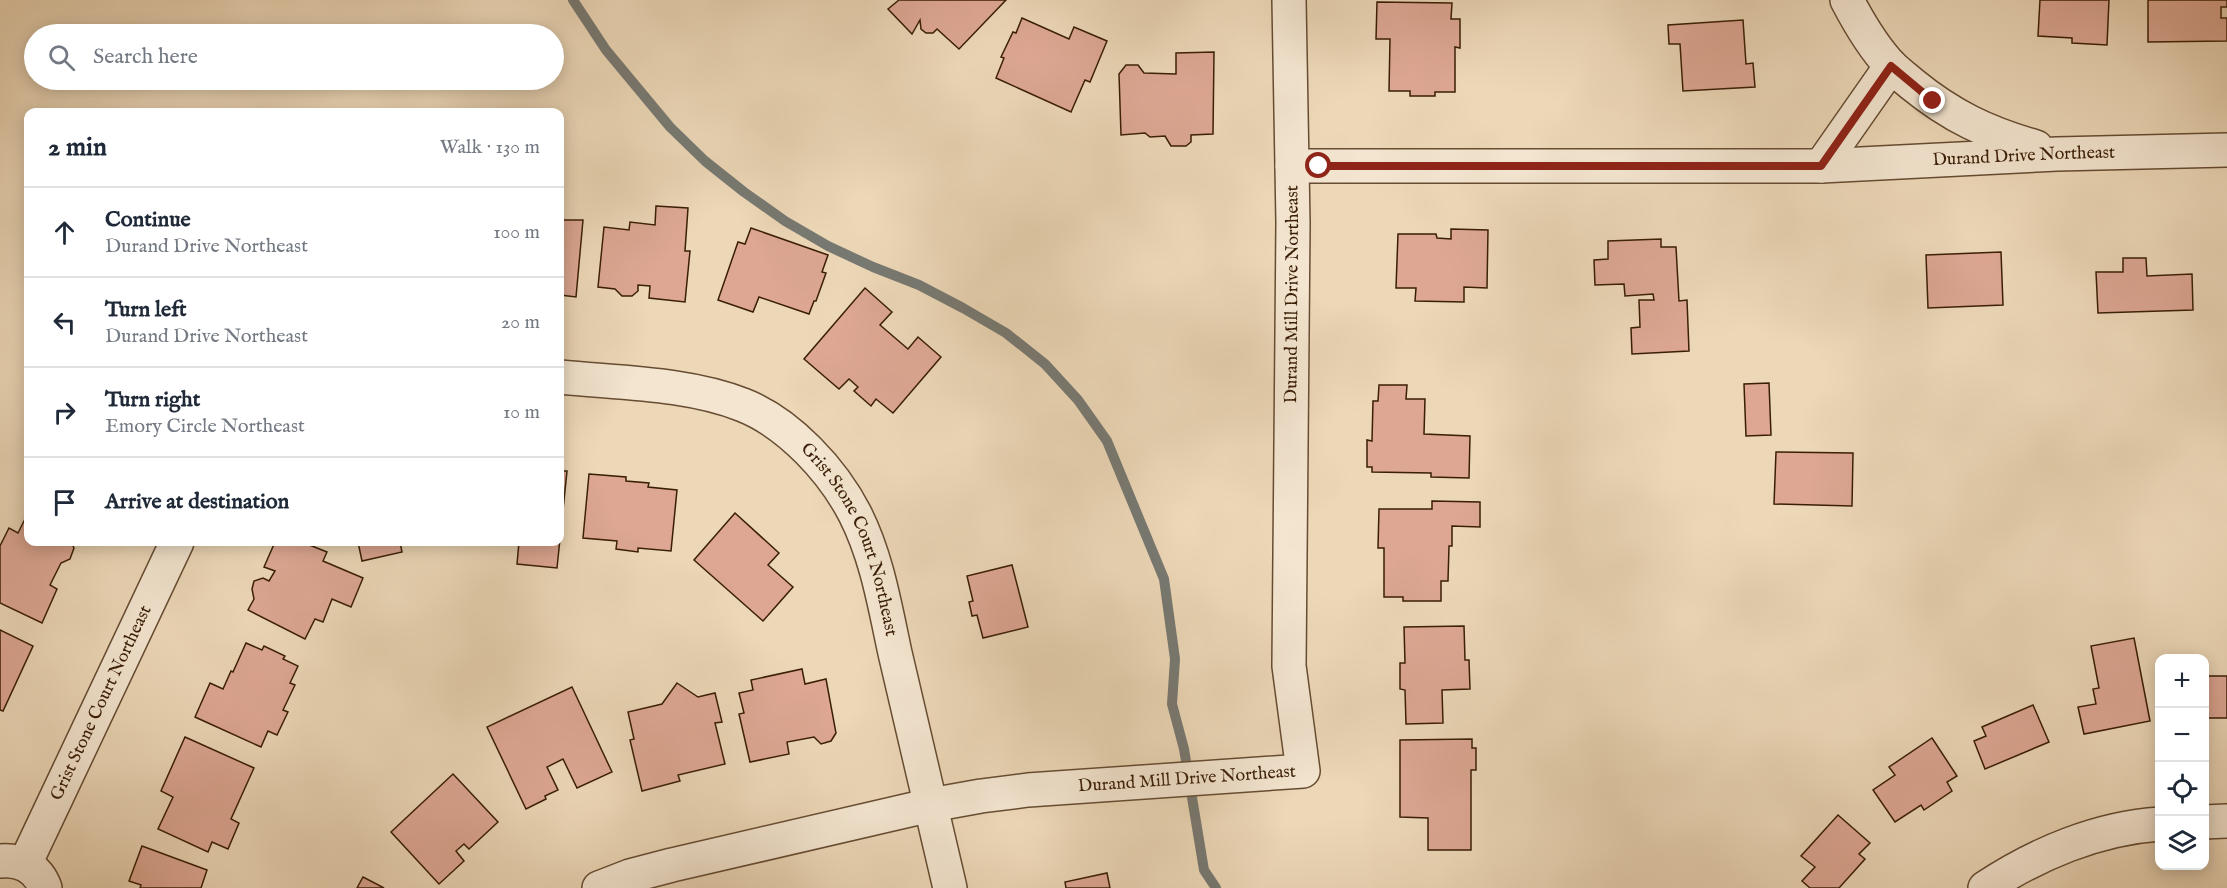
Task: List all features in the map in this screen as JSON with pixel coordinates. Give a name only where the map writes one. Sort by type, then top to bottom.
[{"type":"street","name":"Durand Mill Drive Northeast","points":[[599,888],[630,876],[662,868],[931,805],[1028,790],[1303,771],[1289,666],[1293,224],[1289,0]]},
{"type":"street","points":[[1847,0],[1859,23],[1891,66],[1933,101],[1967,123],[2004,138],[2057,154]]},
{"type":"street","points":[[1821,166],[1891,66]]},
{"type":"street","name":"Durand Drive Northeast","points":[[1292,166],[1821,166],[2057,154],[2227,150]]},
{"type":"street","name":"Grist Stone Court Northeast","points":[[564,377],[678,389],[716,396],[745,405],[793,435],[816,459],[844,496],[865,536],[876,570],[950,888]]},
{"type":"street","name":"Grist Stone Court Northeast","points":[[23,871],[175,546]]},
{"type":"street","points":[[2209,822],[2227,821]]},
{"type":"street","points":[[1985,888],[2007,874],[2074,843],[2114,830],[2155,825]]},
{"type":"building","points":[[899,0],[1006,0],[959,49],[937,29],[933,33],[926,33],[921,29],[920,20],[912,34],[888,9]]},
{"type":"building","points":[[2040,0],[2109,0],[2107,45],[2072,43],[2072,38],[2038,36]]},
{"type":"building","points":[[2148,0],[2227,0],[2227,7],[2221,7],[2221,18],[2227,18],[2227,41],[2148,42]]},
{"type":"building","points":[[1377,2],[1452,3],[1451,19],[1460,19],[1460,48],[1455,47],[1455,92],[1435,92],[1435,96],[1410,96],[1410,91],[1389,91],[1390,39],[1376,39]]},
{"type":"building","points":[[1022,18],[1069,39],[1074,27],[1107,41],[1090,82],[1085,80],[1071,112],[996,78],[1004,58],[1001,57],[1013,32],[1016,33]]},
{"type":"building","points":[[1743,20],[1746,64],[1753,63],[1755,87],[1683,91],[1680,44],[1669,44],[1668,25]]},
{"type":"building","points":[[1214,52],[1213,134],[1191,135],[1191,142],[1186,146],[1171,146],[1165,136],[1150,137],[1145,133],[1121,135],[1119,74],[1126,65],[1138,65],[1144,73],[1176,74],[1176,53]]},
{"type":"building","points":[[656,206],[688,208],[685,251],[690,251],[685,302],[649,298],[650,286],[638,285],[638,291],[632,296],[622,296],[615,289],[598,287],[604,227],[629,230],[630,222],[655,225]]},
{"type":"building","points":[[564,220],[583,220],[576,297],[564,296]]},
{"type":"building","points":[[751,228],[828,255],[822,272],[826,273],[809,314],[759,297],[753,312],[718,300],[738,242],[745,244]]},
{"type":"building","points":[[1451,229],[1488,230],[1487,288],[1464,287],[1464,302],[1415,301],[1416,288],[1396,288],[1398,234],[1436,234],[1437,238],[1451,239]]},
{"type":"building","points":[[1661,239],[1661,247],[1676,247],[1679,301],[1687,300],[1689,351],[1632,354],[1631,328],[1640,327],[1639,300],[1654,300],[1653,294],[1625,296],[1624,284],[1595,285],[1594,260],[1608,259],[1608,241]]},
{"type":"building","points":[[2001,252],[2003,305],[1928,308],[1926,255]]},
{"type":"building","points":[[2123,258],[2146,258],[2147,276],[2192,274],[2193,310],[2098,313],[2096,272],[2123,272]]},
{"type":"building","points":[[865,288],[892,312],[880,325],[908,349],[918,337],[941,357],[893,413],[876,399],[871,406],[854,391],[858,387],[849,379],[839,389],[804,359]]},
{"type":"building","points":[[1769,383],[1771,435],[1746,436],[1744,384]]},
{"type":"building","points":[[1379,385],[1407,385],[1406,399],[1425,399],[1424,434],[1470,436],[1469,478],[1431,477],[1431,473],[1372,472],[1372,467],[1367,467],[1367,440],[1372,441],[1373,401],[1378,401]]},
{"type":"building","points":[[1776,452],[1853,453],[1852,506],[1774,504]]},
{"type":"building","points":[[564,471],[567,471],[564,500]]},
{"type":"building","points":[[589,474],[626,477],[626,481],[649,483],[648,487],[677,490],[671,551],[638,548],[638,552],[616,549],[617,541],[583,538]]},
{"type":"building","points":[[1432,501],[1480,502],[1480,527],[1452,526],[1448,581],[1441,581],[1441,601],[1403,601],[1403,597],[1384,597],[1384,548],[1378,548],[1379,509],[1432,509]]},
{"type":"building","points":[[735,513],[779,553],[768,565],[793,587],[763,621],[694,560]]},
{"type":"building","points":[[24,521],[24,546],[73,546],[74,548],[70,559],[61,563],[50,585],[57,589],[42,623],[0,603],[0,546],[9,528],[18,533]]},
{"type":"building","points":[[273,546],[312,546],[327,552],[323,561],[363,578],[351,607],[332,599],[323,622],[315,619],[305,639],[248,610],[254,599],[252,589],[254,581],[263,578],[269,581],[275,571],[264,567]]},
{"type":"building","points":[[359,546],[401,546],[402,552],[362,561]]},
{"type":"building","points":[[519,546],[560,546],[557,568],[517,564]]},
{"type":"building","points":[[1012,565],[1028,627],[983,638],[977,615],[972,616],[969,602],[973,601],[967,576]]},
{"type":"building","points":[[1464,626],[1465,660],[1469,660],[1470,689],[1442,690],[1443,723],[1406,724],[1405,690],[1400,689],[1400,663],[1405,663],[1404,627]]},
{"type":"building","points":[[0,630],[33,646],[3,711],[0,710]]},
{"type":"building","points":[[2134,638],[2150,721],[2084,734],[2078,707],[2096,704],[2093,689],[2099,688],[2091,646]]},
{"type":"building","points":[[246,643],[262,650],[264,646],[285,656],[283,659],[298,666],[290,683],[295,685],[283,710],[288,712],[277,735],[268,731],[261,747],[195,717],[210,683],[223,689]]},
{"type":"building","points":[[802,669],[805,684],[826,679],[836,733],[831,741],[821,744],[814,737],[787,742],[789,754],[750,762],[739,714],[744,713],[739,693],[753,690],[751,680]]},
{"type":"building","points":[[2209,676],[2227,676],[2227,718],[2209,718]]},
{"type":"building","points":[[677,683],[698,697],[715,693],[722,722],[715,723],[725,764],[678,775],[680,781],[642,791],[630,740],[634,739],[628,712],[662,704]]},
{"type":"building","points":[[572,687],[612,772],[577,788],[563,759],[547,767],[558,790],[526,809],[487,727]]},
{"type":"building","points":[[2033,705],[2049,742],[1985,769],[1974,741],[1986,736],[1982,727]]},
{"type":"building","points":[[185,737],[254,768],[231,819],[239,823],[228,849],[212,842],[208,852],[158,829],[173,797],[161,791]]},
{"type":"building","points":[[1932,738],[1957,776],[1947,782],[1952,791],[1924,810],[1921,805],[1895,822],[1873,790],[1895,775],[1889,767]]},
{"type":"building","points":[[1472,739],[1472,748],[1476,748],[1476,770],[1471,770],[1471,850],[1428,850],[1428,818],[1400,817],[1400,740]]},
{"type":"building","points":[[453,774],[498,822],[469,849],[464,844],[456,851],[464,861],[439,884],[391,832]]},
{"type":"building","points":[[1838,815],[1870,843],[1859,854],[1865,859],[1839,888],[1810,888],[1802,881],[1815,867],[1801,856]]},
{"type":"building","points":[[142,846],[207,870],[201,888],[140,888],[141,885],[129,881]]},
{"type":"building","points":[[1107,873],[1110,888],[1066,888],[1065,882]]},
{"type":"building","points":[[363,877],[384,888],[357,888]]},
{"type":"waterway","points":[[573,0],[606,50],[670,127],[705,161],[744,192],[785,221],[828,246],[919,285],[1006,333],[1045,364],[1078,400],[1107,441],[1164,579],[1175,659],[1172,704],[1184,749],[1204,870],[1216,888]]},
{"type":"route","points":[[1319,166],[1821,166],[1891,66],[1933,101]]}]
